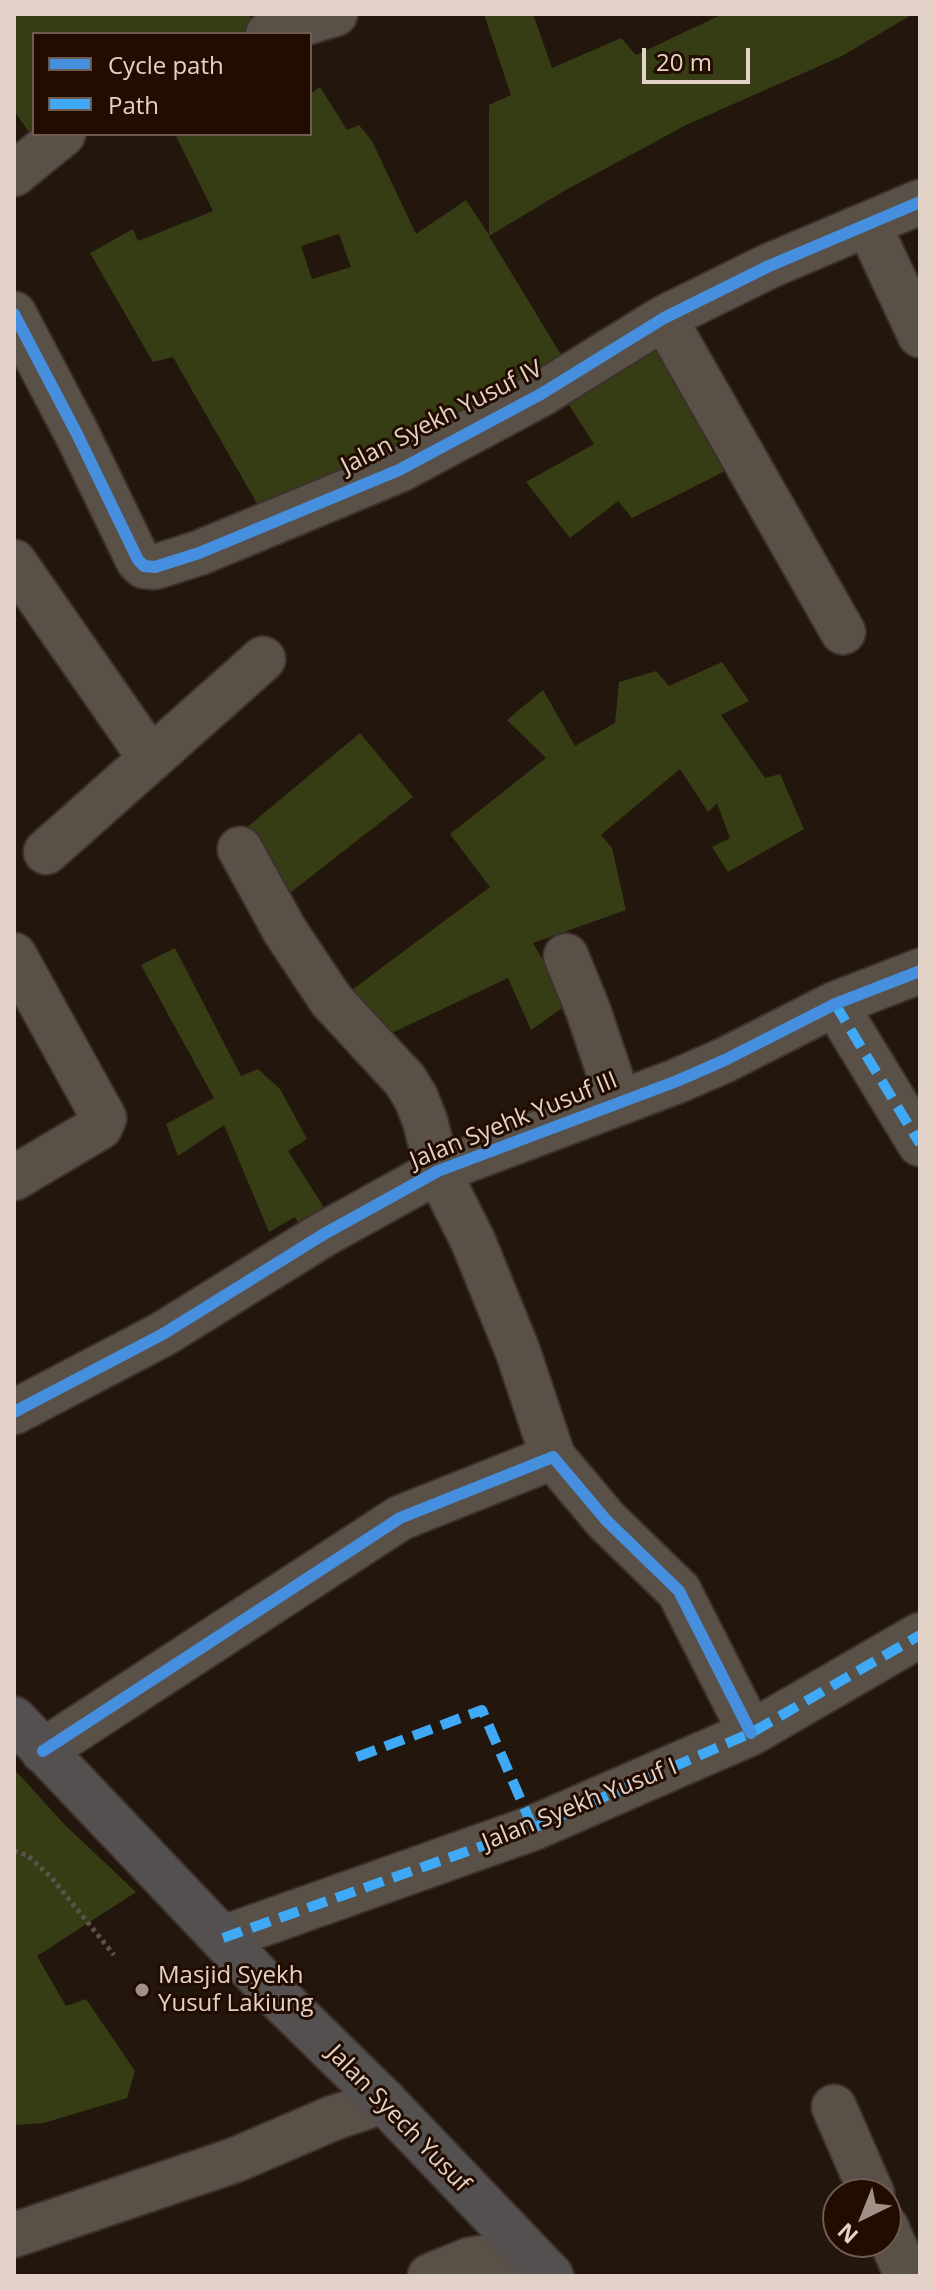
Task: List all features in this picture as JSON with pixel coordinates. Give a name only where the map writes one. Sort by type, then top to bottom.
[{"type":"main road","name":"Jalan Syech Yusuf","points":[[14,1719],[277,1996],[384,2101],[538,2263]]},
{"type":"street","points":[[275,32],[335,14]]},
{"type":"street","points":[[14,174],[61,136]]},
{"type":"street","name":"Jalan Syekh Yusuf IV","points":[[14,314],[138,560],[149,567],[199,553],[399,470],[541,394],[664,318],[769,266],[920,202]]},
{"type":"street","points":[[868,224],[920,335]]},
{"type":"street","points":[[664,318],[843,632]]},
{"type":"street","points":[[14,562],[151,759]]},
{"type":"street","points":[[46,852],[263,659]]},
{"type":"street","points":[[240,849],[285,931],[331,1000],[410,1086],[425,1121],[438,1171],[479,1254],[518,1352],[553,1457],[606,1520],[679,1591],[751,1733]]},
{"type":"street","points":[[14,955],[104,1118],[100,1127],[14,1178]]},
{"type":"street","points":[[566,956],[619,1102]]},
{"type":"street","name":"Jalan Syehk Yusuf III","points":[[14,1412],[163,1334],[324,1234],[438,1171],[725,1060],[835,1004],[920,971]]},
{"type":"street","points":[[835,1004],[920,1144]]},
{"type":"street","points":[[43,1751],[400,1518],[553,1457]]},
{"type":"street","name":"Jalan Syekh Yusuf I","points":[[223,1938],[533,1828],[751,1733],[920,1635]]},
{"type":"street","points":[[14,2235],[235,2160],[333,2118],[384,2101]]},
{"type":"street","points":[[834,2107],[865,2178]]},
{"type":"street","points":[[430,2276],[469,2260],[538,2263]]},
{"type":"path","points":[[14,1851],[27,1855],[51,1877],[114,1955]]},
{"type":"green space","points":[[14,14],[249,14],[258,32],[32,32],[32,136],[37,143],[14,111]]},
{"type":"green space","points":[[484,14],[533,14],[552,68],[621,38],[636,55],[723,14],[913,14],[842,56],[686,125],[489,236],[569,368],[263,514],[173,357],[153,362],[90,253],[133,229],[138,241],[213,211],[176,136],[312,136],[312,93],[320,87],[347,130],[359,125],[372,141],[416,234],[466,200],[489,235],[489,105],[511,95]],"holes":[[[339,234],[351,267],[312,279],[301,246]]]},
{"type":"green space","points":[[662,336],[729,450],[723,472],[632,518],[618,501],[570,538],[526,482],[594,444],[567,402]]},
{"type":"green space","points":[[722,662],[749,701],[721,715],[765,778],[780,774],[804,829],[728,872],[712,847],[730,838],[717,803],[708,812],[680,769],[601,835],[612,848],[626,910],[533,943],[568,1004],[531,1030],[508,978],[379,1039],[341,998],[490,887],[450,834],[546,758],[507,720],[543,690],[575,746],[615,723],[619,682],[656,671],[669,686]]},
{"type":"green space","points":[[360,733],[413,797],[282,899],[245,829]]},
{"type":"green space","points":[[175,948],[241,1076],[258,1069],[280,1089],[307,1139],[288,1151],[330,1217],[304,1233],[295,1217],[269,1232],[224,1125],[178,1156],[166,1124],[214,1098],[141,965]]},
{"type":"green space","points":[[14,1769],[65,1825],[136,1892],[37,1956],[66,2006],[86,1999],[135,2071],[127,2098],[44,2123],[14,2125]]},
{"type":"marked path","points":[[835,1004],[920,1144]]},
{"type":"marked path","points":[[223,1938],[533,1828],[751,1733],[920,1635]]},
{"type":"marked path","points":[[357,1757],[482,1710],[533,1828]]},
{"type":"cycle path","points":[[14,314],[138,560],[144,566],[155,567],[199,553],[399,470],[541,394],[664,318],[769,266],[920,202]]},
{"type":"cycle path","points":[[14,1412],[163,1334],[324,1234],[438,1171],[677,1081],[835,1004],[920,971]]},
{"type":"cycle path","points":[[43,1751],[400,1518],[553,1457],[606,1520],[679,1591],[751,1733]]},
{"type":"place","name":"Masjid Syekh Yusuf Lakiung","points":[[142,1990]]}]
